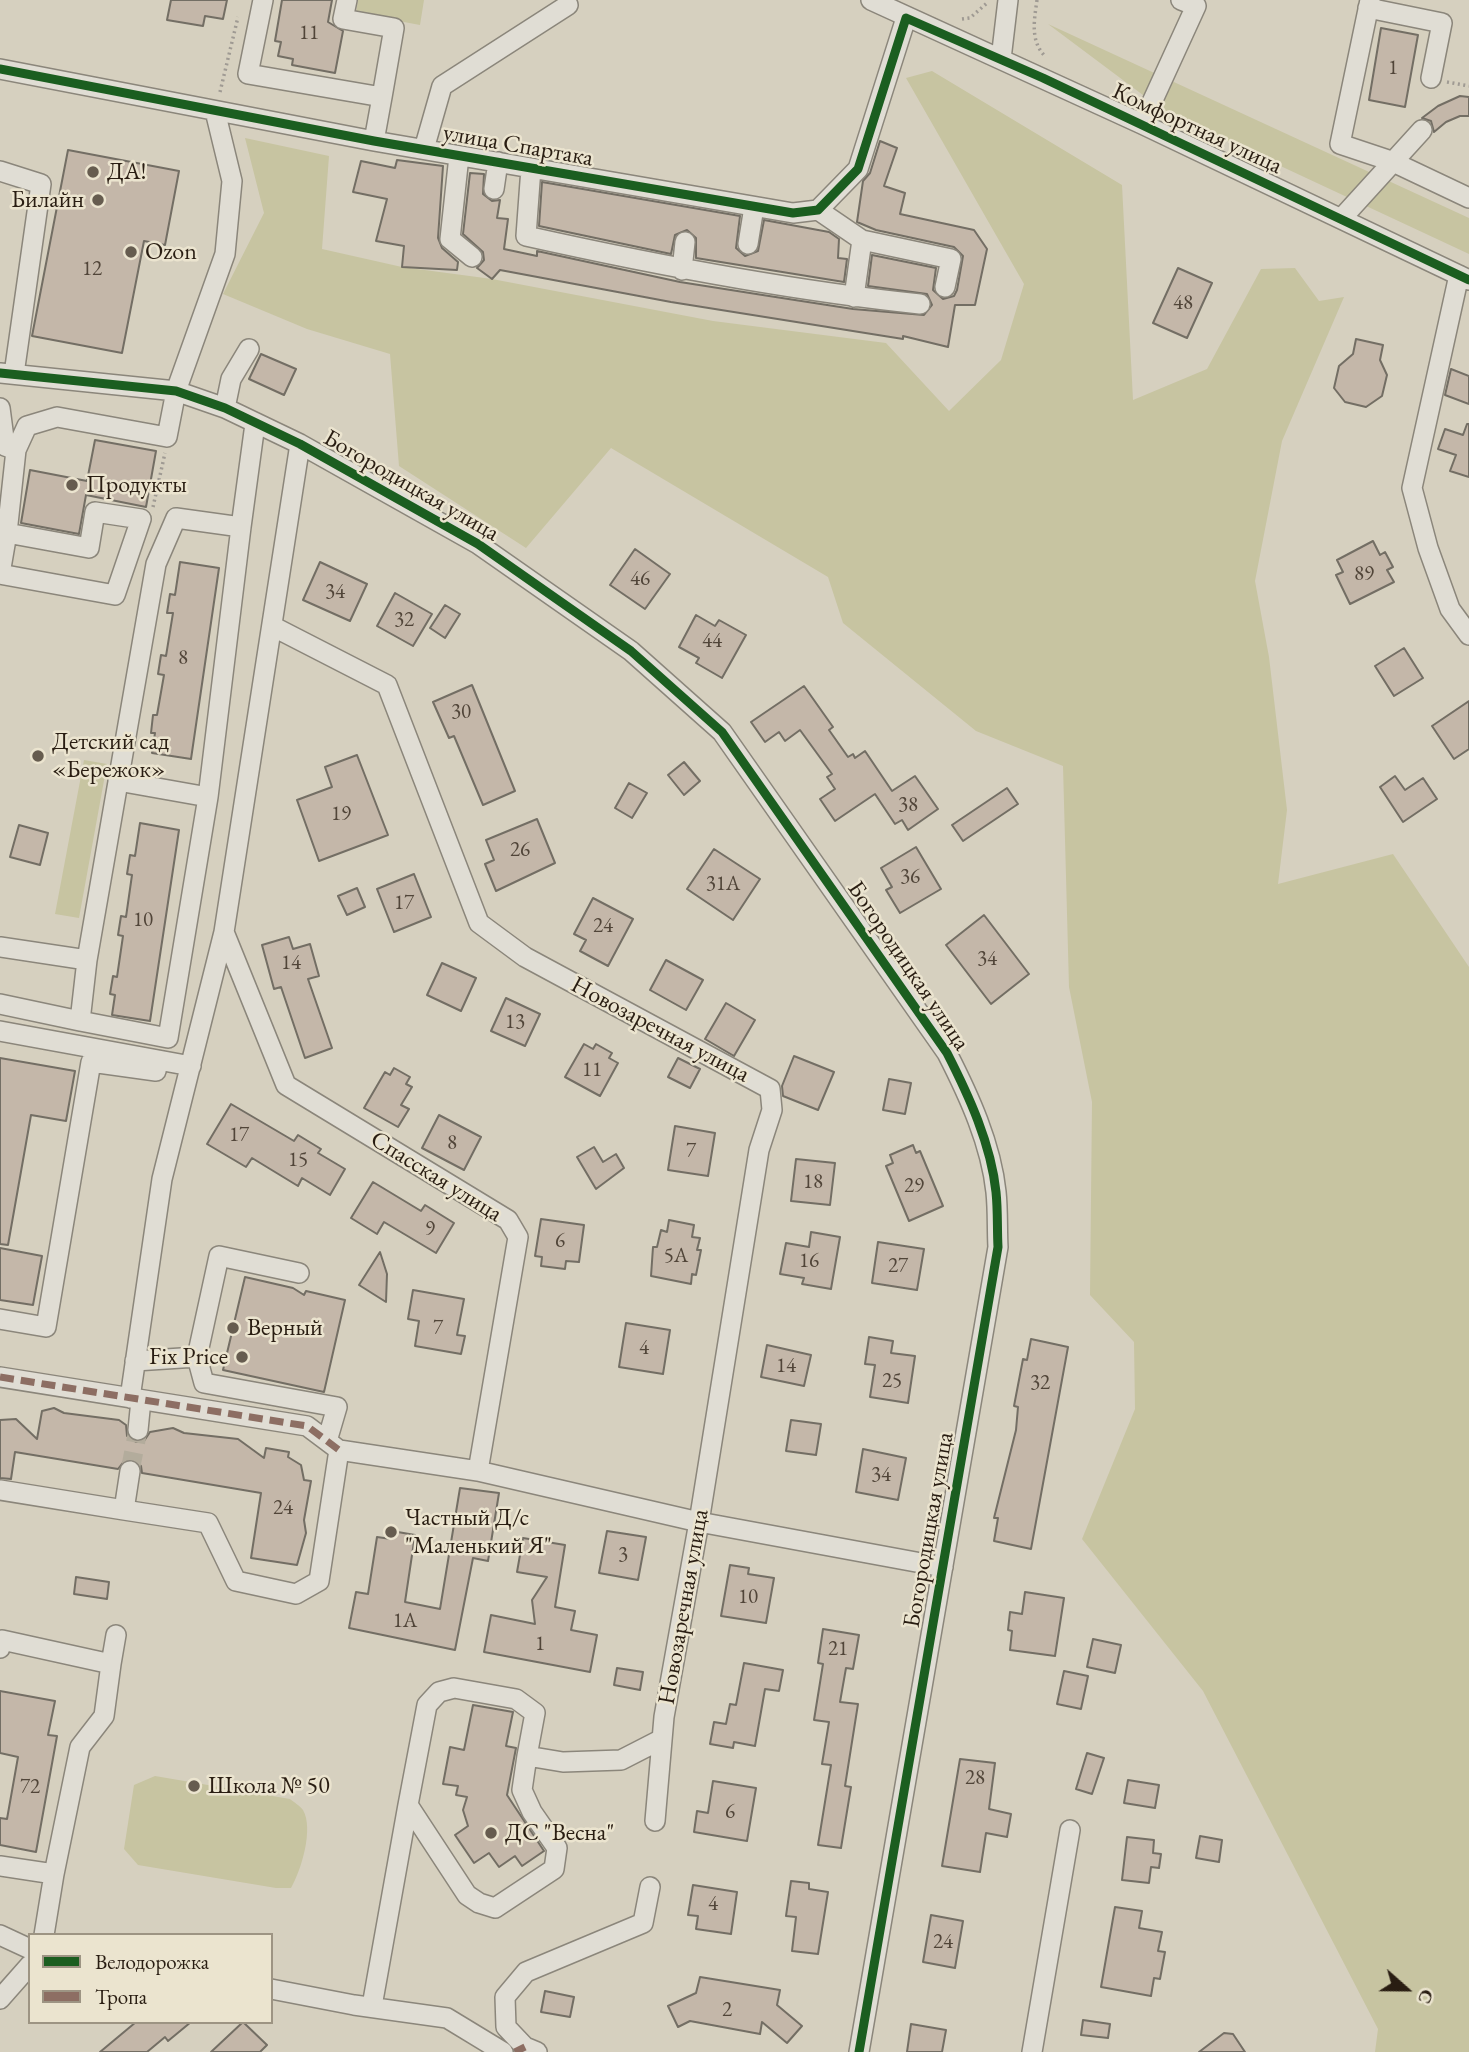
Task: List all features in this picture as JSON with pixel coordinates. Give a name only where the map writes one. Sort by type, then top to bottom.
[{"type":"street","points":[[263,0],[248,74],[382,97]]},
{"type":"street","points":[[347,0],[344,19],[394,28],[374,141]]},
{"type":"street","name":"Комфортная улица","points":[[871,0],[1142,124],[1464,277]]},
{"type":"street","points":[[1000,59],[1008,0]]},
{"type":"street","points":[[1142,124],[1196,6],[1181,0]]},
{"type":"street","points":[[1431,78],[1442,23],[1369,4],[1340,144],[1391,160],[1469,198]]},
{"type":"street","points":[[424,149],[442,86],[568,5]]},
{"type":"street","points":[[906,18],[858,169],[818,210],[862,240],[951,259],[945,286]]},
{"type":"street","name":"улица Спартака","points":[[0,69],[374,141],[754,207],[793,213],[818,210]]},
{"type":"street","points":[[7,533],[89,548],[95,512],[141,519],[115,595],[0,574],[16,450],[27,426],[57,417],[167,437],[176,391],[225,254],[232,181],[215,111]]},
{"type":"street","points":[[1341,219],[1391,160],[1422,130]]},
{"type":"street","points":[[459,156],[450,239],[472,257]]},
{"type":"street","points":[[494,189],[498,162]]},
{"type":"street","points":[[531,168],[526,236],[682,270],[854,297],[920,304]]},
{"type":"street","points":[[0,171],[41,184],[7,373]]},
{"type":"street","points":[[748,243],[754,207]]},
{"type":"street","points":[[854,297],[862,240]]},
{"type":"street","points":[[682,270],[685,242]]},
{"type":"street","points":[[1464,277],[1412,488],[1428,548],[1450,609],[1469,635]]},
{"type":"street","points":[[225,408],[231,379],[249,349]]},
{"type":"street","name":"Богородицкая улица","points":[[7,373],[176,391],[225,408],[300,444],[478,544],[631,651],[722,732],[947,1053],[968,1093],[996,1191],[998,1247],[859,2052]]},
{"type":"street","points":[[0,408],[5,446],[16,450]]},
{"type":"street","points":[[0,1004],[168,1038],[208,797],[255,424]]},
{"type":"street","points":[[138,1430],[135,1361],[162,1179],[224,932],[300,444]]},
{"type":"street","points":[[80,1021],[87,960],[156,564],[176,518],[241,527]]},
{"type":"street","name":"Новозаречная улица","points":[[272,626],[387,685],[479,923],[525,957],[770,1089],[772,1110],[759,1150],[699,1522],[664,1717],[655,1821]]},
{"type":"street","points":[[118,781],[208,797]]},
{"type":"street","name":"Спасская улица","points":[[224,932],[286,1085],[508,1220],[518,1237],[478,1471]]},
{"type":"street","points":[[0,947],[87,960]]},
{"type":"street","points":[[0,1031],[191,1066]]},
{"type":"street","points":[[0,1319],[46,1327],[91,1062],[156,1071],[158,1060]]},
{"type":"street","points":[[0,1490],[208,1523],[236,1581],[296,1594],[319,1581],[337,1407],[204,1383],[197,1357],[219,1256],[299,1273]]},
{"type":"street","points":[[135,1361],[197,1357]]},
{"type":"street","points":[[0,1377],[307,1426],[333,1445],[478,1471],[699,1522],[943,1567]]},
{"type":"street","points":[[124,1510],[130,1471]]},
{"type":"street","points":[[44,1933],[80,1748],[104,1716],[116,1635]]},
{"type":"street","points":[[0,1648],[2,1640],[111,1664]]},
{"type":"street","points":[[372,2006],[408,1805],[427,1705],[439,1692],[454,1688],[516,1699],[535,1713],[522,1790],[557,1848],[554,1868],[495,1908],[479,1903],[467,1895],[408,1805]]},
{"type":"street","points":[[527,1756],[563,1762],[621,1760],[662,1739]]},
{"type":"street","points":[[1032,2052],[1070,1830]]},
{"type":"street","points":[[0,1866],[54,1874]]},
{"type":"street","points":[[537,2052],[525,2047],[506,2027],[505,1997],[526,1972],[643,1923],[650,1887]]},
{"type":"street","points":[[0,1935],[28,1949]]},
{"type":"street","points":[[0,2000],[28,1967]]},
{"type":"street","points":[[273,1989],[354,2005],[447,2018],[503,2052]]},
{"type":"path","points":[[957,20],[971,18],[989,0]]},
{"type":"path","points":[[215,111],[239,12]]},
{"type":"path","points":[[141,519],[151,513],[164,465],[167,437]]},
{"type":"shaded area","points":[[358,0],[424,0],[420,25],[356,13]]},
{"type":"shaded area","points":[[1048,24],[1469,218],[1469,254],[1167,113]]},
{"type":"shaded area","points":[[932,71],[1122,185],[1133,400],[1207,369],[1261,269],[1295,268],[1319,301],[1344,297],[1282,441],[1255,581],[1269,657],[1287,810],[1278,884],[1393,854],[1469,967],[1469,2052],[1375,2052],[1378,2029],[1203,1691],[1082,1539],[1135,1409],[1134,1342],[1090,1295],[1092,1102],[1069,987],[1063,766],[976,731],[843,623],[828,577],[611,448],[526,548],[399,466],[390,354],[307,329],[223,294],[264,213],[245,138],[329,156],[322,249],[402,267],[492,279],[713,321],[886,343],[949,411],[1001,360],[1024,284],[906,78]]},
{"type":"shaded area","points":[[84,760],[107,764],[79,918],[55,914]]},
{"type":"shaded area","points":[[155,1776],[290,1799],[299,1806],[306,1818],[307,1839],[299,1871],[291,1888],[276,1888],[138,1865],[124,1849],[134,1785]]},
{"type":"building","points":[[171,0],[227,0],[223,19],[205,16],[203,26],[167,20]]},
{"type":"building","points":[[282,0],[332,0],[328,22],[343,31],[335,73],[292,65],[293,59],[278,56],[281,42],[275,41]]},
{"type":"building","points":[[1381,28],[1418,35],[1405,107],[1369,100]]},
{"type":"building","points":[[1460,96],[1469,97],[1469,116],[1460,116],[1446,122],[1434,132],[1431,121],[1422,118],[1438,106]]},
{"type":"building","points":[[880,141],[897,148],[884,186],[905,193],[900,214],[974,230],[987,249],[975,305],[955,305],[948,347],[903,336],[903,339],[671,302],[500,270],[492,279],[477,268],[484,260],[483,252],[463,234],[470,173],[484,174],[483,194],[492,201],[500,200],[497,218],[508,219],[504,249],[537,256],[537,251],[680,282],[769,296],[853,309],[924,315],[932,305],[927,294],[868,286],[872,255],[936,268],[933,290],[943,299],[954,296],[957,290],[963,256],[954,247],[876,230],[857,222],[863,181],[870,173]]},
{"type":"building","points":[[68,150],[179,171],[165,245],[144,241],[122,353],[32,336]]},
{"type":"building","points":[[397,160],[443,166],[438,238],[442,248],[458,262],[457,270],[402,267],[404,246],[376,241],[387,199],[353,192],[361,161],[395,168]]},
{"type":"building","points":[[542,182],[740,216],[736,248],[745,256],[758,251],[764,220],[829,232],[839,239],[838,258],[847,259],[844,282],[696,258],[696,238],[687,230],[675,235],[671,254],[539,226]]},
{"type":"building","points":[[1178,268],[1212,283],[1187,338],[1153,323]]},
{"type":"building","points":[[1356,339],[1383,345],[1380,360],[1387,375],[1382,396],[1366,407],[1345,402],[1334,388],[1339,366],[1353,354]]},
{"type":"building","points":[[261,354],[296,369],[284,395],[249,379]]},
{"type":"building","points":[[1451,369],[1469,376],[1469,404],[1445,395]]},
{"type":"building","points":[[1467,424],[1469,477],[1450,471],[1456,455],[1438,449],[1445,429],[1463,435]]},
{"type":"building","points":[[95,440],[156,451],[146,507],[86,495],[79,534],[21,523],[30,470],[87,481]]},
{"type":"building","points":[[1373,541],[1380,555],[1385,552],[1393,567],[1387,570],[1394,582],[1350,604],[1336,575],[1343,572],[1337,560]]},
{"type":"building","points":[[635,549],[670,574],[645,609],[610,585]]},
{"type":"building","points":[[180,562],[219,568],[191,759],[152,753],[155,733],[151,733],[153,715],[157,715],[164,675],[158,674],[161,655],[166,656],[173,613],[167,613],[170,594],[175,595]]},
{"type":"building","points":[[320,562],[367,584],[350,621],[303,600]]},
{"type":"building","points":[[395,593],[432,614],[413,646],[377,626]]},
{"type":"building","points":[[445,605],[460,614],[445,638],[430,628]]},
{"type":"building","points":[[696,615],[715,626],[719,620],[746,635],[722,678],[696,663],[699,658],[679,647]]},
{"type":"building","points":[[1404,648],[1423,678],[1394,696],[1375,666]]},
{"type":"building","points":[[472,685],[515,791],[483,805],[454,736],[449,738],[433,702]]},
{"type":"building","points":[[804,686],[833,727],[829,730],[848,757],[853,754],[855,758],[865,751],[892,791],[915,776],[938,809],[908,830],[902,820],[895,824],[875,794],[835,821],[820,799],[835,789],[827,777],[832,774],[800,730],[785,741],[779,732],[765,742],[751,722]]},
{"type":"building","points":[[1469,701],[1469,749],[1454,759],[1432,726]]},
{"type":"building","points":[[357,755],[388,835],[319,861],[297,800],[332,787],[325,767]]},
{"type":"building","points":[[684,762],[700,781],[684,795],[668,775]]},
{"type":"building","points":[[1395,776],[1405,790],[1423,778],[1437,799],[1403,822],[1380,787]]},
{"type":"building","points":[[629,783],[647,793],[632,818],[615,808]]},
{"type":"building","points":[[1007,788],[1018,804],[963,841],[952,825]]},
{"type":"building","points":[[537,819],[555,863],[496,891],[485,864],[494,860],[486,840]]},
{"type":"building","points":[[140,823],[179,830],[150,1021],[112,1015],[115,995],[110,994],[113,976],[117,977],[123,936],[118,935],[121,916],[126,917],[132,875],[127,874],[130,855],[135,856]]},
{"type":"building","points":[[19,825],[48,833],[40,865],[10,857]]},
{"type":"building","points":[[916,847],[941,889],[900,913],[886,890],[892,887],[881,868]]},
{"type":"building","points":[[714,849],[760,879],[733,920],[687,889]]},
{"type":"building","points":[[414,874],[431,917],[394,932],[377,889]]},
{"type":"building","points":[[357,888],[365,907],[347,915],[338,896]]},
{"type":"building","points":[[593,898],[633,919],[608,966],[580,951],[586,940],[574,934]]},
{"type":"building","points":[[984,915],[1029,974],[991,1004],[946,945]]},
{"type":"building","points":[[289,937],[293,949],[310,944],[319,976],[308,979],[332,1048],[305,1058],[281,987],[274,989],[262,945]]},
{"type":"building","points":[[666,960],[703,980],[686,1010],[650,990]]},
{"type":"building","points":[[442,963],[476,978],[461,1011],[427,995]]},
{"type":"building","points":[[506,998],[540,1014],[525,1046],[491,1031]]},
{"type":"building","points":[[726,1003],[755,1020],[734,1056],[705,1039]]},
{"type":"building","points":[[584,1044],[593,1049],[596,1044],[612,1053],[609,1058],[618,1063],[600,1096],[565,1077]]},
{"type":"building","points":[[794,1056],[834,1072],[818,1110],[783,1096],[782,1086]]},
{"type":"building","points":[[0,1058],[75,1071],[66,1121],[31,1115],[8,1245],[0,1244]]},
{"type":"building","points":[[678,1058],[700,1069],[690,1088],[668,1077]]},
{"type":"building","points":[[394,1068],[410,1077],[406,1084],[412,1087],[401,1105],[409,1109],[398,1127],[364,1108],[385,1072],[390,1075]]},
{"type":"building","points":[[889,1079],[911,1083],[905,1114],[883,1110]]},
{"type":"building","points":[[231,1104],[294,1141],[298,1135],[321,1149],[318,1153],[345,1169],[330,1195],[302,1178],[298,1186],[252,1158],[246,1167],[207,1144]]},
{"type":"building","points":[[439,1115],[481,1137],[464,1170],[422,1148]]},
{"type":"building","points":[[675,1126],[715,1133],[708,1176],[668,1170]]},
{"type":"building","points":[[913,1145],[916,1153],[920,1151],[943,1206],[909,1221],[886,1166],[893,1163],[890,1155]]},
{"type":"building","points":[[594,1147],[603,1162],[616,1154],[624,1168],[596,1189],[577,1157]]},
{"type":"building","points":[[796,1159],[835,1163],[830,1205],[791,1201]]},
{"type":"building","points":[[373,1182],[421,1211],[425,1205],[454,1223],[436,1253],[384,1222],[377,1234],[351,1218]]},
{"type":"building","points":[[541,1219],[584,1225],[579,1262],[566,1261],[565,1269],[541,1266],[542,1257],[535,1256]]},
{"type":"building","points":[[669,1220],[694,1225],[692,1237],[700,1238],[697,1250],[701,1250],[696,1275],[692,1274],[691,1284],[651,1276],[653,1247],[657,1247],[661,1230],[667,1232]]},
{"type":"building","points":[[811,1232],[840,1237],[831,1289],[802,1284],[804,1278],[780,1274],[786,1243],[809,1247]]},
{"type":"building","points":[[878,1242],[924,1249],[917,1290],[872,1283]]},
{"type":"building","points":[[0,1248],[42,1256],[33,1305],[0,1300]]},
{"type":"building","points":[[380,1252],[387,1274],[386,1302],[359,1285]]},
{"type":"building","points":[[245,1277],[293,1288],[304,1295],[306,1291],[345,1300],[324,1392],[223,1370]]},
{"type":"building","points":[[413,1290],[464,1299],[457,1335],[465,1336],[461,1354],[415,1346],[419,1321],[408,1319]]},
{"type":"building","points":[[626,1323],[670,1330],[663,1374],[619,1367]]},
{"type":"building","points":[[869,1337],[893,1341],[891,1353],[915,1356],[908,1403],[870,1397],[875,1365],[865,1364]]},
{"type":"building","points":[[1031,1339],[1068,1347],[1031,1549],[994,1541],[998,1518],[994,1518],[1016,1430],[1018,1407],[1014,1406],[1023,1359],[1027,1360]]},
{"type":"building","points":[[767,1345],[811,1355],[804,1386],[761,1377]]},
{"type":"building","points":[[54,1408],[64,1413],[119,1420],[126,1425],[127,1436],[136,1442],[144,1441],[150,1432],[173,1428],[184,1433],[238,1439],[264,1458],[266,1448],[289,1452],[288,1457],[301,1465],[304,1480],[311,1481],[304,1520],[306,1533],[297,1565],[251,1558],[261,1493],[142,1473],[141,1466],[133,1459],[125,1460],[118,1469],[15,1452],[11,1479],[0,1478],[0,1420],[16,1419],[37,1439],[42,1411]]},
{"type":"building","points":[[791,1420],[821,1424],[816,1455],[786,1451]]},
{"type":"building","points":[[863,1449],[906,1458],[898,1500],[856,1492]]},
{"type":"building","points":[[460,1488],[499,1493],[488,1561],[473,1558],[455,1650],[349,1628],[356,1592],[368,1594],[377,1537],[391,1539],[392,1531],[415,1535],[405,1602],[440,1609]]},
{"type":"building","points":[[607,1531],[646,1537],[638,1580],[599,1573]]},
{"type":"building","points":[[523,1538],[565,1545],[555,1607],[575,1611],[571,1630],[597,1635],[590,1672],[484,1652],[491,1615],[535,1624],[532,1600],[547,1577],[517,1572]]},
{"type":"building","points":[[730,1565],[749,1568],[748,1574],[774,1578],[766,1623],[721,1616]]},
{"type":"building","points":[[76,1577],[109,1582],[107,1599],[74,1594]]},
{"type":"building","points":[[1025,1592],[1064,1598],[1055,1656],[1010,1650],[1010,1612],[1022,1614]]},
{"type":"building","points":[[823,1629],[859,1635],[853,1669],[846,1668],[840,1702],[858,1704],[845,1786],[851,1787],[841,1848],[818,1845],[831,1765],[822,1764],[829,1722],[814,1720],[823,1664],[818,1663]]},
{"type":"building","points":[[1093,1639],[1121,1645],[1115,1673],[1087,1667]]},
{"type":"building","points":[[744,1663],[783,1670],[779,1691],[765,1689],[755,1746],[734,1742],[733,1748],[710,1744],[714,1722],[726,1724],[730,1704],[736,1705]]},
{"type":"building","points":[[617,1668],[643,1672],[640,1690],[614,1685]]},
{"type":"building","points":[[1064,1671],[1088,1676],[1081,1709],[1057,1704]]},
{"type":"building","points":[[0,1691],[55,1701],[48,1735],[57,1736],[36,1852],[0,1845],[0,1818],[7,1819],[18,1757],[0,1753]]},
{"type":"building","points":[[473,1705],[513,1712],[506,1746],[516,1748],[507,1795],[544,1851],[522,1866],[515,1856],[499,1867],[489,1853],[474,1863],[455,1835],[468,1826],[463,1810],[467,1797],[456,1795],[458,1786],[443,1784],[450,1747],[464,1750]]},
{"type":"building","points":[[1087,1753],[1104,1758],[1092,1794],[1076,1789]]},
{"type":"building","points":[[960,1759],[995,1763],[989,1809],[1011,1814],[1007,1837],[986,1833],[980,1872],[942,1866]]},
{"type":"building","points":[[1128,1780],[1159,1785],[1155,1808],[1124,1803]]},
{"type":"building","points":[[713,1781],[756,1788],[747,1841],[694,1832],[697,1811],[708,1813]]},
{"type":"building","points":[[1200,1836],[1222,1840],[1219,1862],[1196,1858]]},
{"type":"building","points":[[1127,1837],[1154,1840],[1153,1853],[1161,1854],[1159,1868],[1151,1867],[1149,1883],[1122,1880]]},
{"type":"building","points":[[791,1881],[809,1883],[809,1889],[828,1892],[818,1954],[792,1951],[796,1917],[786,1916]]},
{"type":"building","points":[[693,1885],[737,1892],[731,1934],[696,1929],[698,1916],[688,1915]]},
{"type":"building","points":[[1115,1907],[1142,1911],[1139,1928],[1162,1932],[1158,1951],[1165,1952],[1160,1979],[1154,1978],[1151,1996],[1101,1987]]},
{"type":"building","points":[[931,1915],[963,1921],[955,1968],[923,1962]]},
{"type":"building","points":[[700,1977],[780,1990],[777,2005],[802,2026],[787,2043],[762,2022],[760,2034],[690,2021],[678,2027],[668,2006],[696,1993]]},
{"type":"building","points":[[545,1991],[574,1997],[570,2017],[541,2012]]},
{"type":"building","points":[[1083,2020],[1110,2024],[1108,2038],[1081,2035]]},
{"type":"building","points":[[134,2024],[189,2024],[168,2041],[165,2037],[147,2052],[100,2052]]},
{"type":"building","points":[[241,2024],[245,2024],[267,2045],[260,2052],[211,2052]]},
{"type":"building","points":[[911,2024],[946,2030],[942,2052],[907,2052]]},
{"type":"building","points":[[1224,2033],[1233,2034],[1245,2052],[1199,2052]]},
{"type":"tunnel","points":[[130,1471],[138,1430]]},
{"type":"marked path","points":[[0,1377],[307,1426],[339,1450]]},
{"type":"marked path","points":[[515,2052],[525,2047]]},
{"type":"cycle path","points":[[0,69],[374,141],[793,213],[818,210],[858,169],[906,18],[1043,78],[1469,280]]},
{"type":"cycle path","points":[[0,373],[176,391],[225,408],[300,444],[478,544],[631,651],[722,732],[947,1053],[971,1103],[989,1156],[996,1192],[998,1247],[859,2052]]},
{"type":"place","name":"ДА!","points":[[93,172]]},
{"type":"place","name":"Билайн","points":[[98,200]]},
{"type":"place","name":"Ozon","points":[[131,252]]},
{"type":"place","name":"Продукты","points":[[72,485]]},
{"type":"place","name":"Детский сад «Бережок»","points":[[38,756]]},
{"type":"place","name":"Верный","points":[[233,1328]]},
{"type":"place","name":"Fix Price","points":[[242,1357]]},
{"type":"place","name":"Частный Д/с \"Маленький Я\"","points":[[391,1532]]},
{"type":"place","name":"Школа № 50","points":[[194,1786]]},
{"type":"place","name":"ДС \"Весна\"","points":[[491,1833]]}]
